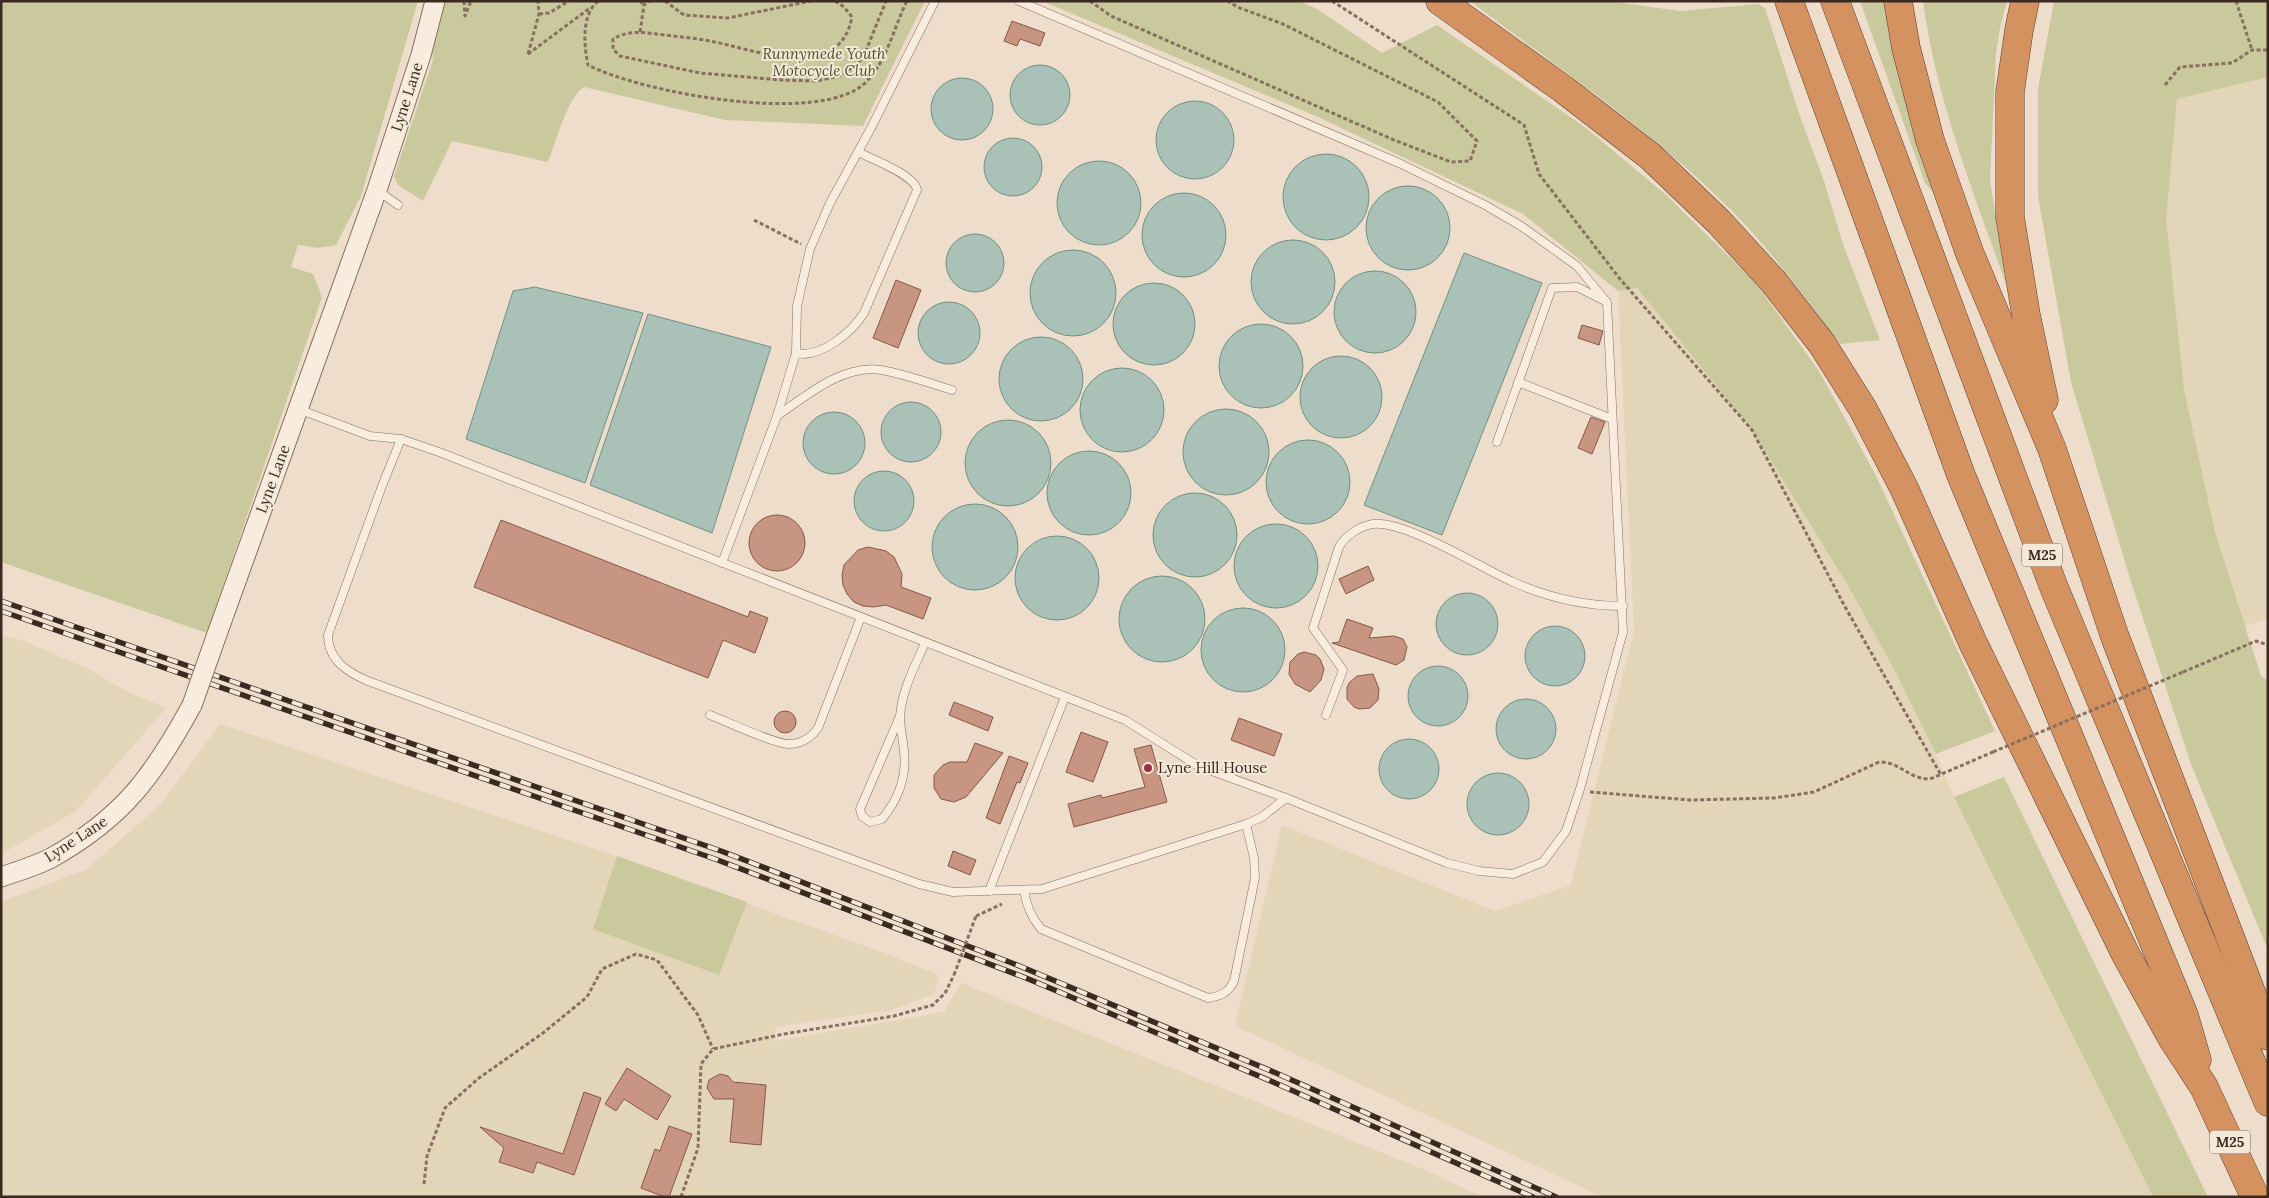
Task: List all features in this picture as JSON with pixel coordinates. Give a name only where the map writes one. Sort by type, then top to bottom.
[{"type":"highway","points":[[1440,1],[1563,89],[1650,156],[1725,228],[1773,281],[1822,344],[1863,409],[1904,488],[1973,643],[2126,955],[2172,1038],[2204,1088]]},
{"type":"highway","name":"M25","points":[[1789,1],[1961,476],[2184,1015],[2204,1088],[2255,1197]]},
{"type":"highway","name":"M25","points":[[1834,1],[2053,585],[2268,1102]]},
{"type":"highway","points":[[1898,1],[1906,48],[1936,158],[1970,254],[2052,449],[2115,637],[2268,1036]]},
{"type":"highway","points":[[2025,1],[2010,92],[2010,217],[2026,315],[2044,398],[2052,449]]},
{"type":"street","name":"Lyne Lane","points":[[1,877],[50,858],[90,834],[116,812],[153,773],[192,705],[377,190],[422,55],[435,1]]},
{"type":"lane","points":[[722,562],[777,416],[796,353],[797,306],[810,248],[830,203],[935,1]]},
{"type":"lane","points":[[298,409],[370,436],[401,439],[1125,720],[1198,766],[1286,798],[1447,863],[1480,871],[1513,874],[1543,862],[1566,831],[1580,789],[1623,632],[1607,302],[1577,266],[1521,226],[1485,205],[1400,163],[1019,1]]},
{"type":"lane","points":[[796,353],[806,356],[816,352],[845,335],[856,326],[864,313],[917,190],[916,186],[908,178],[858,152]]},
{"type":"lane","points":[[377,190],[398,205]]},
{"type":"lane","points":[[1497,442],[1552,288],[1577,287],[1607,302]]},
{"type":"lane","points":[[777,416],[830,382],[849,374],[864,371],[880,370],[952,390]]},
{"type":"lane","points":[[1518,382],[1612,419]]},
{"type":"lane","points":[[401,439],[328,635],[328,645],[332,656],[348,671],[368,681],[919,884],[953,892],[1024,890],[1060,884],[1246,824],[1262,817],[1286,798]]},
{"type":"lane","points":[[1326,716],[1343,670],[1312,628],[1343,540],[1360,529],[1373,524],[1391,526],[1409,532],[1513,582],[1554,598],[1593,606],[1623,606]]},
{"type":"lane","points":[[710,716],[780,743],[794,743],[808,739],[818,728],[861,617]]},
{"type":"lane","points":[[900,716],[905,767],[902,783],[894,802],[882,819],[870,822],[862,816],[860,809],[900,716],[904,691],[926,643]]},
{"type":"lane","points":[[989,890],[1066,697]]},
{"type":"lane","points":[[1024,890],[1026,904],[1035,922],[1041,929],[1208,998],[1221,996],[1230,989],[1234,981],[1255,878],[1254,858],[1246,824]]},
{"type":"path","points":[[464,1],[465,16],[471,1]]},
{"type":"path","points":[[538,1],[539,14],[528,54],[598,1]]},
{"type":"path","points":[[539,14],[549,14],[569,1]]},
{"type":"path","points":[[640,1],[644,5]]},
{"type":"path","points":[[640,32],[644,5],[650,1]]},
{"type":"path","points":[[665,1],[684,15],[728,18],[811,1]]},
{"type":"path","points":[[835,1],[844,7],[852,17],[849,29],[841,43],[824,54],[790,58],[710,41],[640,32],[624,32],[613,38],[613,49],[620,56],[700,73],[817,81],[843,75],[863,58],[886,1]]},
{"type":"path","points":[[591,7],[586,31],[585,51],[588,65],[606,75],[672,91],[741,102],[806,104],[844,96],[866,83],[885,54],[907,1]]},
{"type":"path","points":[[1090,1],[1111,16],[1394,140],[1451,162],[1470,161],[1477,141],[1438,102],[1283,24],[1236,7],[1228,1]]},
{"type":"path","points":[[1332,1],[1524,125],[1539,174],[1620,278],[1752,430],[1844,605],[1941,776]]},
{"type":"path","points":[[2236,1],[2252,50]]},
{"type":"path","points":[[2165,85],[2180,67],[2232,63],[2252,50],[2268,50]]},
{"type":"path","points":[[754,220],[810,248]]},
{"type":"path","points":[[1580,789],[1599,794],[1690,800],[1774,798],[1814,792],[1879,762],[1891,762],[1920,779],[1930,779],[1941,776],[1993,752],[2256,641],[2268,644]]},
{"type":"path","points":[[681,1197],[698,1148],[701,1064],[713,1049],[784,1034],[894,1016],[933,1005],[945,993],[954,975],[976,916]]},
{"type":"path","points":[[424,1184],[427,1156],[445,1108],[479,1078],[543,1033],[588,997],[602,970],[636,954],[657,960],[698,1015],[713,1049]]},
{"type":"shaded area","points":[[1040,65],[1056,70],[1061,74],[1065,79],[1070,95],[1065,111],[1061,116],[1056,120],[1040,125],[1024,120],[1019,116],[1015,111],[1010,95],[1015,79],[1019,74],[1024,70]]},
{"type":"shaded area","points":[[2268,77],[2268,618],[2244,627],[2215,532],[2184,389],[2165,219],[2177,99]]},
{"type":"shaded area","points":[[962,78],[979,83],[984,87],[988,92],[993,109],[988,126],[984,131],[979,135],[962,140],[945,135],[940,131],[936,126],[931,109],[936,92],[940,87],[945,83]]},
{"type":"shaded area","points":[[1195,101],[1210,104],[1222,113],[1231,125],[1234,140],[1231,155],[1222,167],[1210,176],[1195,179],[1180,176],[1168,167],[1159,155],[1156,140],[1159,125],[1168,113],[1180,104]]},
{"type":"shaded area","points":[[1007,138],[1019,138],[1034,146],[1042,161],[1042,173],[1034,188],[1019,196],[1007,196],[992,188],[984,173],[984,161],[992,146]]},
{"type":"shaded area","points":[[1326,154],[1342,157],[1350,161],[1362,173],[1366,181],[1369,197],[1366,213],[1362,221],[1350,233],[1342,237],[1326,240],[1310,237],[1302,233],[1290,221],[1286,213],[1283,197],[1286,181],[1290,173],[1302,161],[1310,157]]},
{"type":"shaded area","points":[[1091,161],[1107,161],[1123,168],[1134,179],[1141,195],[1138,219],[1129,233],[1123,238],[1107,245],[1091,245],[1075,238],[1064,227],[1057,211],[1057,195],[1064,179],[1075,168]]},
{"type":"shaded area","points":[[1408,186],[1424,189],[1438,198],[1447,212],[1450,228],[1447,244],[1438,258],[1424,267],[1408,270],[1392,267],[1378,258],[1369,244],[1366,228],[1369,212],[1378,198],[1392,189]]},
{"type":"shaded area","points":[[1184,193],[1200,196],[1214,205],[1223,219],[1226,235],[1223,251],[1214,265],[1200,274],[1184,277],[1168,274],[1154,265],[1145,251],[1142,235],[1145,219],[1154,205],[1168,196]]},
{"type":"shaded area","points":[[969,234],[981,234],[996,242],[1004,257],[1004,269],[996,284],[981,292],[969,292],[954,284],[946,269],[946,257],[954,242]]},
{"type":"shaded area","points":[[1293,240],[1309,243],[1323,252],[1332,266],[1335,282],[1332,298],[1323,312],[1309,321],[1293,324],[1277,321],[1263,312],[1254,298],[1251,282],[1254,266],[1263,252],[1277,243]]},
{"type":"shaded area","points":[[1073,250],[1090,253],[1109,269],[1113,276],[1116,293],[1113,310],[1097,329],[1090,333],[1073,336],[1056,333],[1037,317],[1033,310],[1030,293],[1033,276],[1049,257],[1056,253]]},
{"type":"shaded area","points":[[1464,253],[1542,283],[1442,535],[1364,505]]},
{"type":"shaded area","points":[[1375,271],[1391,274],[1404,283],[1413,296],[1416,312],[1413,328],[1404,341],[1391,350],[1375,353],[1359,350],[1346,341],[1337,328],[1334,312],[1337,296],[1346,283],[1359,274]]},
{"type":"shaded area","points":[[1154,283],[1170,286],[1183,295],[1192,308],[1195,324],[1192,340],[1183,353],[1170,362],[1154,365],[1138,362],[1125,353],[1116,340],[1113,324],[1116,308],[1125,295],[1138,286]]},
{"type":"shaded area","points":[[535,287],[643,313],[585,483],[466,439],[513,291]]},
{"type":"shaded area","points":[[1637,288],[1752,430],[1847,584],[1894,669],[1936,754],[1954,797],[2153,1197],[1603,1197],[1235,1026],[1282,825],[1495,911],[1571,885],[1634,630],[1618,291]]},
{"type":"shaded area","points":[[949,302],[966,307],[971,311],[975,316],[980,333],[975,350],[971,355],[966,359],[949,364],[932,359],[927,355],[923,350],[918,333],[923,316],[927,311],[932,307]]},
{"type":"shaded area","points":[[648,314],[771,347],[712,533],[590,485]]},
{"type":"shaded area","points":[[1261,324],[1277,327],[1291,336],[1300,350],[1303,366],[1300,382],[1291,396],[1277,405],[1261,408],[1245,405],[1231,396],[1222,382],[1219,366],[1222,350],[1231,336],[1245,327]]},
{"type":"shaded area","points":[[1041,337],[1057,340],[1071,349],[1080,363],[1083,379],[1080,395],[1071,409],[1057,418],[1041,421],[1025,418],[1011,409],[1002,395],[999,379],[1002,363],[1011,349],[1025,340]]},
{"type":"shaded area","points":[[1333,356],[1349,356],[1364,363],[1375,374],[1382,389],[1379,413],[1370,426],[1349,438],[1333,438],[1318,431],[1307,420],[1300,405],[1300,389],[1307,374],[1318,363]]},
{"type":"shaded area","points":[[1122,368],[1138,371],[1152,380],[1161,394],[1164,410],[1161,426],[1152,440],[1138,449],[1122,452],[1106,449],[1092,440],[1083,426],[1080,410],[1083,394],[1092,380],[1106,371]]},
{"type":"shaded area","points":[[905,402],[917,402],[928,407],[936,415],[941,426],[939,444],[928,457],[917,462],[905,462],[894,457],[886,449],[881,438],[881,426],[886,415],[894,407]]},
{"type":"shaded area","points":[[1226,409],[1242,412],[1250,416],[1262,428],[1266,436],[1269,452],[1266,468],[1262,476],[1250,488],[1242,492],[1226,495],[1210,492],[1202,488],[1190,476],[1186,468],[1183,452],[1186,436],[1190,428],[1202,416],[1210,412]]},
{"type":"shaded area","points":[[834,412],[851,417],[856,421],[860,426],[865,443],[860,460],[856,465],[851,469],[834,474],[817,469],[812,465],[808,460],[803,443],[808,426],[812,421],[817,417]]},
{"type":"shaded area","points":[[1008,420],[1024,424],[1038,433],[1047,447],[1051,463],[1047,479],[1038,493],[1024,502],[1008,506],[992,502],[978,493],[969,479],[965,463],[969,447],[978,433],[992,424]]},
{"type":"shaded area","points":[[1300,440],[1316,440],[1332,447],[1343,458],[1350,474],[1347,498],[1338,512],[1332,517],[1316,524],[1300,524],[1284,517],[1273,506],[1266,490],[1266,474],[1273,458],[1284,447]]},
{"type":"shaded area","points":[[1089,451],[1105,454],[1119,463],[1128,477],[1131,493],[1128,509],[1119,523],[1105,532],[1089,535],[1073,532],[1059,523],[1050,509],[1047,493],[1050,477],[1059,463],[1073,454]]},
{"type":"shaded area","points":[[884,471],[901,476],[909,484],[914,501],[909,518],[901,526],[884,531],[867,526],[859,518],[854,501],[859,484],[867,476]]},
{"type":"shaded area","points":[[1195,493],[1211,496],[1225,505],[1234,519],[1237,535],[1234,551],[1225,565],[1211,574],[1195,577],[1179,574],[1165,565],[1156,551],[1153,535],[1156,519],[1165,505],[1179,496]]},
{"type":"shaded area","points":[[975,504],[992,507],[1006,516],[1015,530],[1018,547],[1015,564],[1006,578],[992,587],[975,590],[958,587],[944,578],[935,564],[932,547],[935,530],[944,516],[958,507]]},
{"type":"shaded area","points":[[1268,524],[1284,524],[1300,531],[1311,542],[1318,558],[1315,582],[1306,596],[1300,601],[1284,608],[1268,608],[1252,601],[1241,590],[1234,574],[1234,558],[1241,542],[1252,531]]},
{"type":"shaded area","points":[[1049,536],[1065,536],[1081,543],[1092,554],[1099,570],[1096,594],[1087,608],[1081,613],[1065,620],[1049,620],[1033,613],[1022,602],[1015,586],[1015,570],[1022,554],[1033,543]]},
{"type":"shaded area","points":[[1162,576],[1178,580],[1192,589],[1201,603],[1205,619],[1201,635],[1192,649],[1178,658],[1162,662],[1146,658],[1132,649],[1123,635],[1119,619],[1123,603],[1132,589],[1146,580]]},
{"type":"shaded area","points":[[1461,593],[1473,593],[1489,602],[1496,612],[1498,624],[1496,636],[1489,646],[1473,655],[1461,655],[1450,650],[1441,641],[1436,630],[1436,618],[1441,607],[1450,598]]},
{"type":"shaded area","points":[[1243,608],[1266,615],[1278,627],[1285,650],[1278,673],[1266,685],[1243,692],[1220,685],[1208,673],[1201,650],[1208,627],[1220,615]]},
{"type":"shaded area","points":[[1549,626],[1561,626],[1572,631],[1580,639],[1585,650],[1583,668],[1572,681],[1561,686],[1549,686],[1538,681],[1530,673],[1525,662],[1525,650],[1530,639],[1538,631]]},
{"type":"shaded area","points":[[1,636],[22,640],[86,668],[126,691],[166,708],[76,811],[1,854]]},
{"type":"shaded area","points":[[1438,666],[1454,671],[1459,675],[1463,680],[1468,696],[1463,712],[1459,717],[1454,721],[1438,726],[1422,721],[1417,717],[1413,712],[1408,696],[1413,680],[1417,675],[1422,671]]},
{"type":"shaded area","points":[[1520,699],[1532,699],[1543,704],[1551,712],[1556,723],[1554,741],[1543,754],[1532,759],[1520,759],[1509,754],[1501,746],[1496,735],[1496,723],[1501,712],[1509,704]]},
{"type":"shaded area","points":[[220,724],[617,856],[884,953],[937,974],[939,978],[934,994],[891,1010],[776,1027],[775,1041],[944,1012],[961,983],[1420,1168],[1483,1197],[1,1197],[1,902],[87,869],[161,804]]},
{"type":"shaded area","points":[[1409,739],[1426,744],[1434,752],[1439,769],[1434,786],[1426,794],[1409,799],[1392,794],[1384,786],[1379,769],[1384,752],[1392,744]]},
{"type":"shaded area","points":[[1498,773],[1510,775],[1520,782],[1527,792],[1529,804],[1527,816],[1520,826],[1510,833],[1498,835],[1486,833],[1476,826],[1469,816],[1467,804],[1469,792],[1476,782],[1486,775]]},
{"type":"green space","points":[[1,1],[418,1],[361,196],[336,245],[318,248],[298,245],[291,267],[313,274],[322,297],[207,633],[1,562]]},
{"type":"green space","name":"Runnymede Youth Motocycle Club","points":[[428,1],[925,1],[863,126],[725,120],[584,87],[572,100],[567,110],[548,162],[452,141],[423,201],[398,185],[394,176],[433,60]]},
{"type":"green space","points":[[1042,1],[1299,1],[1317,9],[1382,53],[1437,25],[1586,128],[1666,195],[1755,282],[1819,371],[1875,474],[1995,731],[1936,754],[1894,669],[1847,584],[1752,430],[1637,288],[1618,291],[1523,214],[1318,117]]},
{"type":"green space","points":[[1470,1],[1608,1],[1680,11],[1758,4],[1765,8],[1801,119],[1824,181],[1844,247],[1880,340],[1840,344],[1760,241],[1700,180],[1603,100]]},
{"type":"green space","points":[[1860,1],[1886,1],[1937,197],[1925,183]]},
{"type":"green space","points":[[1923,1],[2007,1],[1996,53],[1990,180],[2006,284],[1946,109],[1929,37]]},
{"type":"green space","points":[[2054,1],[2268,1],[2268,77],[2177,99],[2166,219],[2184,389],[2215,532],[2261,676],[2268,681],[2268,950],[2192,767],[2132,585],[2071,382],[2038,196],[2038,89]]},
{"type":"green space","points":[[2004,777],[2208,1197],[2153,1197],[1954,797]]},
{"type":"green space","points":[[617,856],[747,902],[719,975],[593,929]]},
{"type":"building","points":[[1012,21],[1045,33],[1040,46],[1020,39],[1017,46],[1004,41]]},
{"type":"building","points":[[896,280],[921,290],[898,348],[873,338]]},
{"type":"building","points":[[1582,325],[1603,331],[1599,345],[1578,338]]},
{"type":"building","points":[[1591,417],[1605,422],[1592,454],[1578,448]]},
{"type":"building","points":[[772,515],[782,515],[797,523],[803,532],[805,543],[803,554],[797,563],[782,571],[772,571],[761,566],[754,559],[749,548],[749,538],[754,527],[761,520]]},
{"type":"building","points":[[501,520],[748,617],[750,611],[768,618],[755,653],[723,640],[708,678],[474,587]]},
{"type":"building","points":[[868,547],[886,551],[894,557],[902,574],[901,587],[931,598],[923,619],[886,605],[863,606],[854,602],[847,594],[843,585],[844,565],[858,550]]},
{"type":"building","points":[[1368,566],[1374,580],[1346,594],[1339,579]]},
{"type":"building","points":[[1347,619],[1373,628],[1369,638],[1394,636],[1403,639],[1407,647],[1404,660],[1396,665],[1332,643],[1339,642]]},
{"type":"building","points":[[1304,652],[1316,655],[1324,669],[1321,680],[1310,692],[1295,684],[1289,674],[1290,662],[1298,654]]},
{"type":"building","points":[[1373,674],[1379,689],[1378,700],[1370,708],[1359,709],[1354,707],[1347,699],[1349,683],[1357,676]]},
{"type":"building","points":[[954,702],[993,717],[988,731],[949,715]]},
{"type":"building","points":[[785,711],[793,714],[796,722],[793,730],[785,733],[777,730],[774,722],[777,714]]},
{"type":"building","points":[[1239,718],[1282,734],[1274,756],[1231,740]]},
{"type":"building","points":[[1081,732],[1108,742],[1093,782],[1066,772]]},
{"type":"building","points":[[975,743],[1003,753],[966,797],[954,802],[941,799],[934,788],[934,775],[943,765],[950,762],[967,762]]},
{"type":"building","name":"Lyne Hill House","points":[[1151,745],[1167,802],[1074,827],[1068,804],[1101,795],[1102,798],[1145,787],[1134,749]]},
{"type":"building","points":[[1009,756],[1028,763],[1020,783],[1017,782],[1000,824],[986,818]]},
{"type":"building","points":[[953,851],[976,860],[970,875],[948,866]]},
{"type":"building","points":[[627,1068],[671,1096],[657,1120],[624,1099],[616,1111],[605,1104]]},
{"type":"building","points":[[720,1074],[728,1076],[733,1082],[766,1085],[761,1145],[730,1142],[734,1099],[714,1099],[707,1088],[709,1080]]},
{"type":"building","points":[[584,1092],[601,1098],[574,1175],[537,1162],[533,1173],[499,1162],[504,1148],[480,1127],[563,1154]]},
{"type":"building","points":[[669,1126],[692,1134],[669,1197],[665,1197],[641,1188],[655,1149],[660,1151]]},
{"type":"railway","points":[[1,601],[721,851],[1017,965],[1276,1073],[1556,1197]]},
{"type":"railway","points":[[1,611],[715,859],[1026,978],[1273,1082],[1533,1197]]},
{"type":"place","name":"Lyne Hill House","points":[[1148,768]]}]
